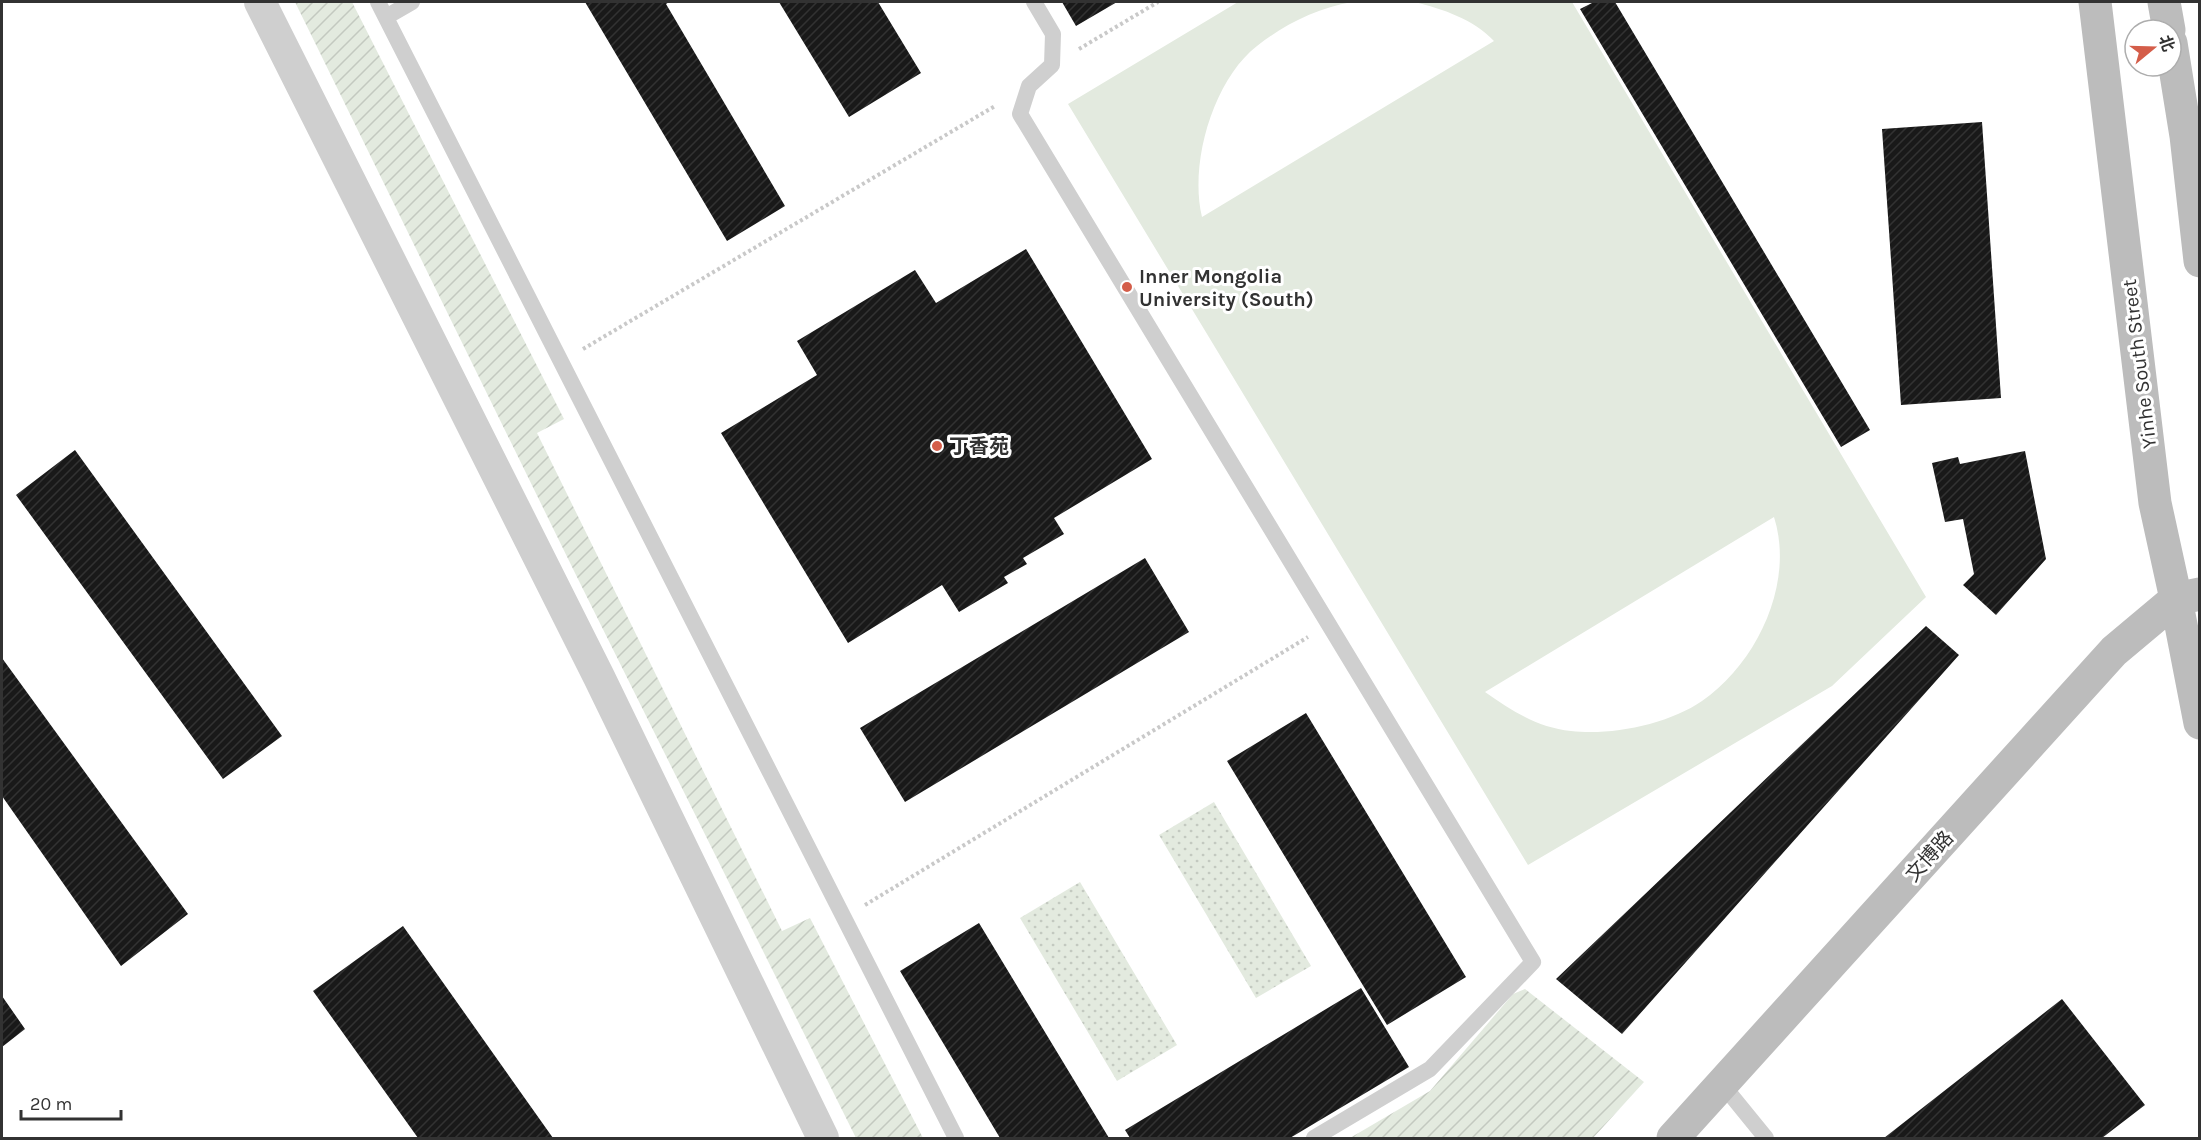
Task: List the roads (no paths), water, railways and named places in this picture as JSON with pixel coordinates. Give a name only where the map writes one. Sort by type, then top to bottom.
[{"type":"main road","name":"Yinhe South Street","points":[[2096,2],[2155,503],[2188,596],[2199,723]]},
{"type":"main road","points":[[2164,2],[2167,18]]},
{"type":"main road","points":[[2177,78],[2186,136],[2199,261]]},
{"type":"main road","name":"文博路","points":[[1673,1138],[2114,651],[2188,596]]},
{"type":"street","points":[[260,2],[599,677],[823,1138]]},
{"type":"lane","points":[[378,2],[956,1138]]},
{"type":"lane","points":[[386,17],[412,2]]},
{"type":"lane","points":[[1034,2],[1053,34],[1052,65],[1029,86],[1020,114],[1533,962],[1430,1069],[1314,1138]]},
{"type":"lane","points":[[1722,1084],[1766,1138]]},
{"type":"place","name":"Inner Mongolia University (South)","points":[[1127,287]]},
{"type":"place","name":"丁香苑","points":[[937,446]]}]
